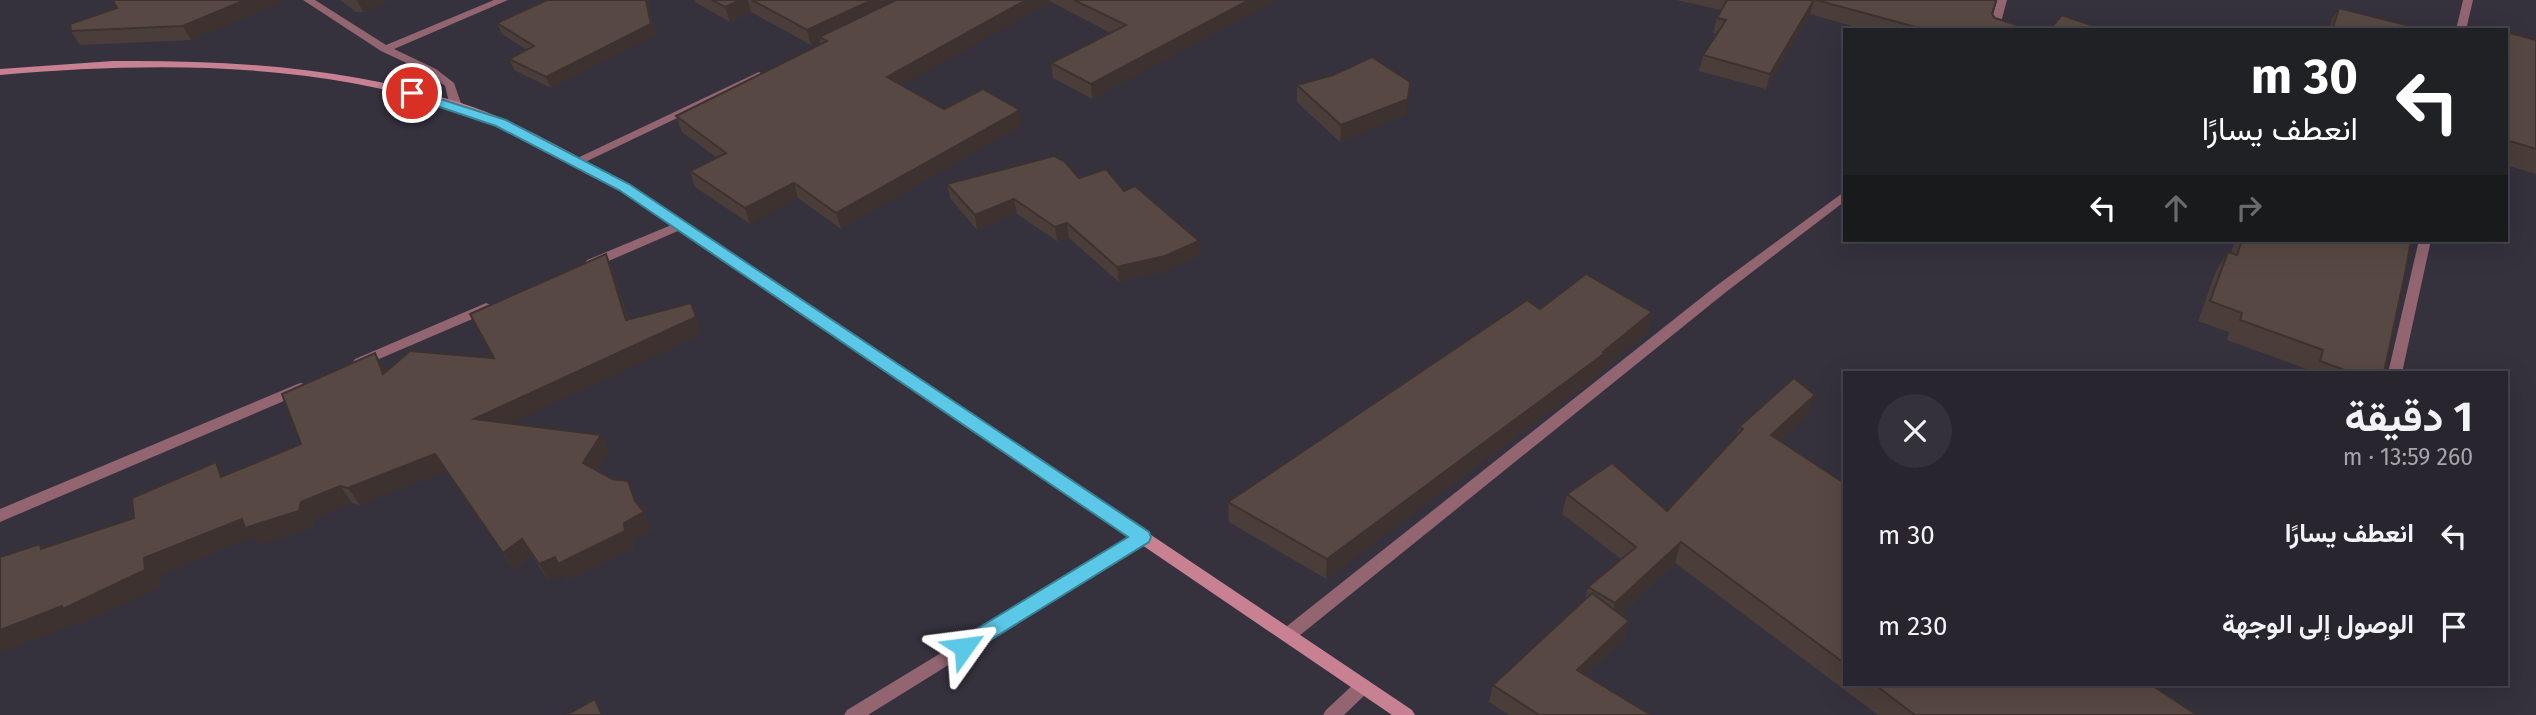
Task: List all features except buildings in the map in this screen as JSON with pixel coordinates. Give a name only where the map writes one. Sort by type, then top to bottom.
[{"type":"main road","points":[[0,72],[81,67],[217,65],[370,83],[456,106],[501,123],[577,160],[624,187],[1406,715]]},
{"type":"street","points":[[308,0],[385,49],[432,71],[450,85],[456,106]]},
{"type":"street","points":[[385,49],[503,0]]},
{"type":"street","points":[[1995,28],[2002,0]]},
{"type":"street","points":[[2461,28],[2468,0]]},
{"type":"street","points":[[577,160],[774,69]]},
{"type":"street","points":[[1288,635],[1721,289],[1843,197]]},
{"type":"street","points":[[578,269],[681,225]]},
{"type":"street","points":[[2395,371],[2424,242]]},
{"type":"street","points":[[347,368],[501,302]]},
{"type":"street","points":[[0,516],[308,384]]},
{"type":"street","points":[[853,715],[1142,537]]},
{"type":"street","points":[[1332,715],[1363,686]]},
{"type":"route","points":[[412,93],[501,123],[577,160],[624,187],[1142,537],[964,647]]}]
